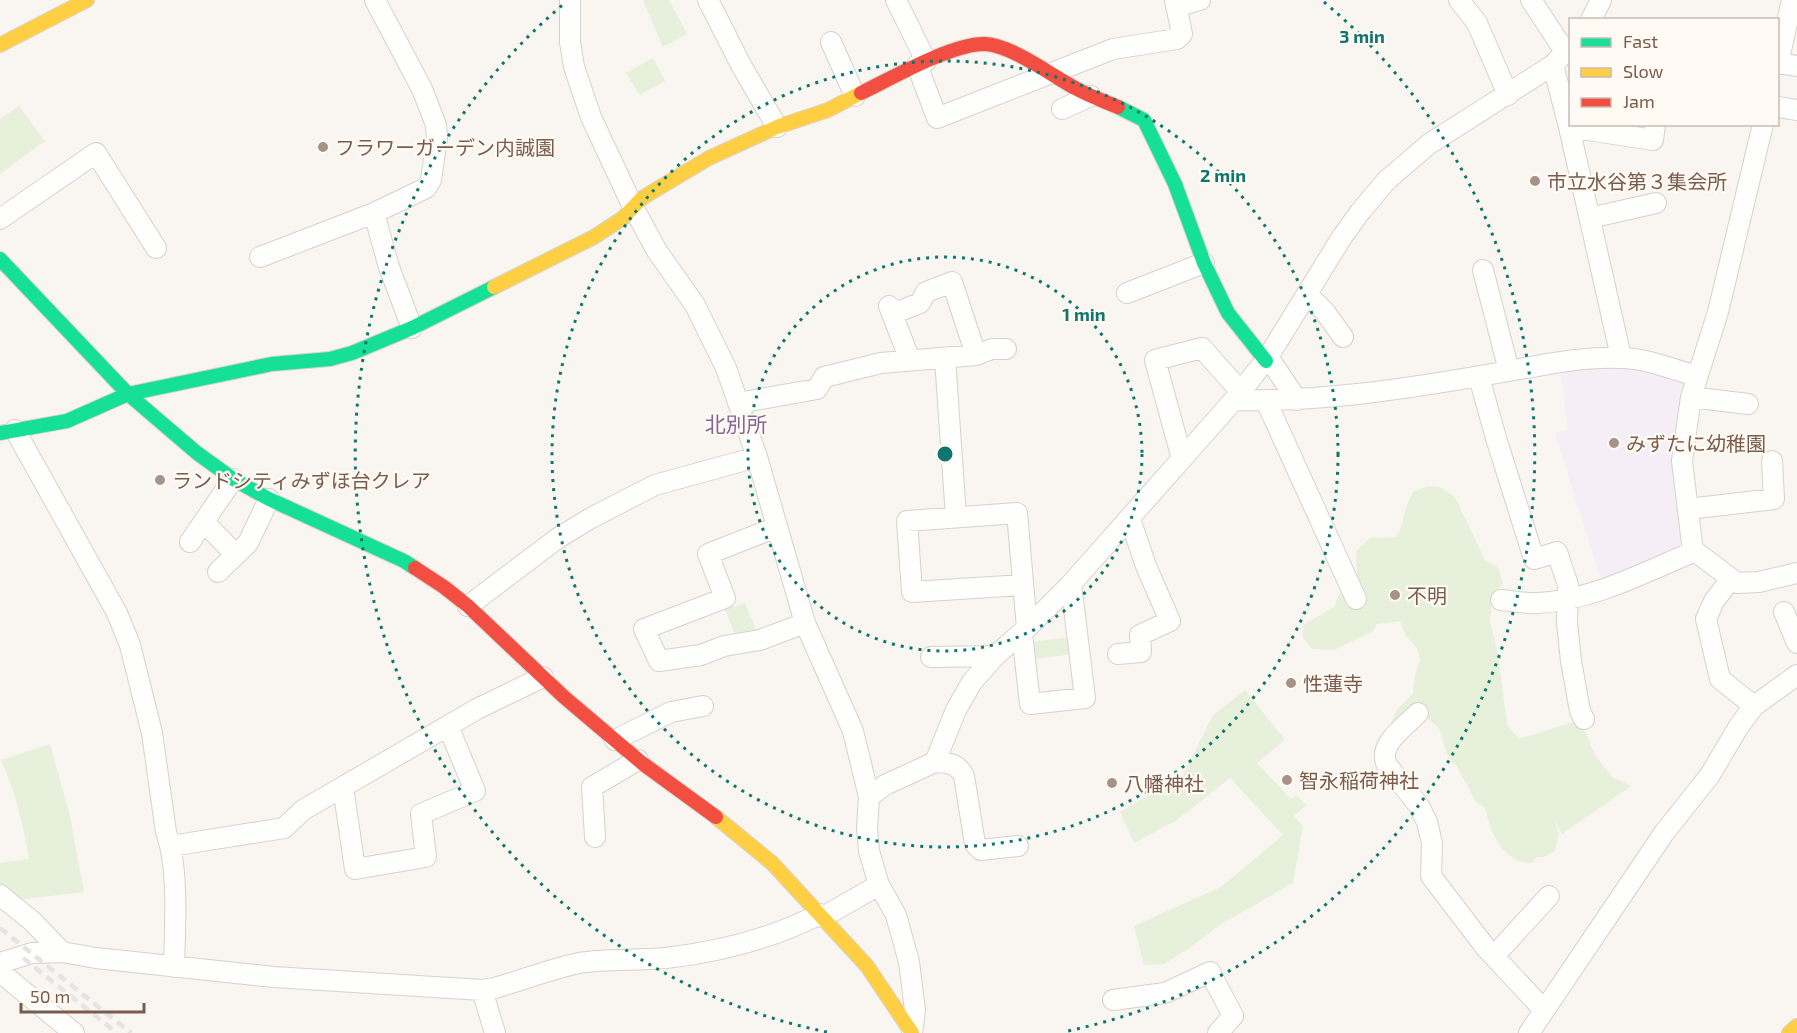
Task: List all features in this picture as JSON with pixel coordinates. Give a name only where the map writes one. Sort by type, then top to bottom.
[{"type":"main road","points":[[0,45],[87,0]]},
{"type":"main road","points":[[7,432],[67,421],[128,394],[251,368],[330,359],[352,353],[456,307],[526,268],[594,237],[623,218],[642,198],[709,158],[777,127],[828,110],[921,63],[961,48],[984,44],[1004,48],[1047,74],[1144,120],[1175,184],[1204,263],[1228,313],[1267,359]]},
{"type":"main road","points":[[0,260],[128,394],[197,453],[233,479],[269,499],[404,561],[444,587],[638,760],[739,835],[772,863],[867,966],[912,1033]]},
{"type":"main road","points":[[1789,1033],[1797,1026]]},
{"type":"street","points":[[260,257],[374,213],[426,188],[431,180],[437,138],[436,125],[422,89],[375,0]]},
{"type":"street","points":[[570,0],[570,42],[582,94],[633,207],[657,251],[695,305],[726,368],[757,457],[805,623],[853,731],[869,797],[867,828],[869,851],[879,885],[896,915],[909,962],[915,1010],[912,1033]]},
{"type":"street","points":[[708,0],[741,65],[777,127]]},
{"type":"street","points":[[896,0],[921,63],[937,118],[1113,49],[1177,39],[1182,34],[1175,3],[1200,0]]},
{"type":"street","points":[[1460,0],[1477,23],[1508,95]]},
{"type":"street","points":[[1531,0],[1563,55],[1569,127],[1621,357]]},
{"type":"street","points":[[1779,59],[1792,0]]},
{"type":"street","points":[[831,42],[855,96]]},
{"type":"street","points":[[934,762],[956,710],[972,682],[995,656],[1071,584],[1238,396],[1267,359],[1354,220],[1387,180],[1429,144],[1508,95],[1563,55]]},
{"type":"street","points":[[1779,64],[1797,66]]},
{"type":"street","points":[[1062,109],[1091,96]]},
{"type":"street","points":[[1779,107],[1797,110]]},
{"type":"street","points":[[1569,127],[1653,140],[1655,126]]},
{"type":"street","points":[[1693,552],[1682,454],[1690,396],[1718,312],[1763,126]]},
{"type":"street","points":[[0,219],[96,153],[156,248]]},
{"type":"street","points":[[1590,218],[1656,203]]},
{"type":"street","points":[[374,213],[389,267],[412,328]]},
{"type":"street","points":[[1127,293],[1204,263]]},
{"type":"street","points":[[1483,270],[1509,371]]},
{"type":"street","points":[[910,360],[890,310],[920,303],[926,292],[952,282],[976,355]]},
{"type":"street","points":[[1307,294],[1325,312],[1343,337]]},
{"type":"street","points":[[1182,459],[1155,360],[1202,348],[1238,396],[1266,401],[1349,396],[1562,362],[1621,357],[1696,376]]},
{"type":"street","points":[[738,403],[817,389],[824,377],[881,363],[976,355],[992,349],[1006,349]]},
{"type":"street","points":[[945,358],[956,517]]},
{"type":"street","points":[[1267,359],[1297,400]]},
{"type":"street","points":[[1479,377],[1534,559],[1557,552],[1568,585],[1567,623],[1571,661],[1580,711],[1584,719]]},
{"type":"street","points":[[1690,396],[1748,404]]},
{"type":"street","points":[[1266,401],[1356,599]]},
{"type":"street","points":[[7,432],[117,613],[130,645],[152,734],[166,832],[171,846],[176,916],[174,967]]},
{"type":"street","points":[[468,606],[558,538],[627,499],[655,485],[757,457]]},
{"type":"street","points":[[1688,509],[1774,499],[1772,461]]},
{"type":"street","points":[[190,542],[233,479]]},
{"type":"street","points":[[218,572],[248,543],[269,499]]},
{"type":"street","points":[[1023,585],[912,592],[907,521],[1017,513],[1023,585],[1030,704],[1085,698],[1071,584]]},
{"type":"street","points":[[1118,654],[1141,652],[1140,635],[1170,621],[1146,567],[1130,519]]},
{"type":"street","points":[[204,522],[236,555]]},
{"type":"street","points":[[777,527],[708,554],[724,598],[644,629],[658,661],[700,655],[724,646],[760,640],[805,623]]},
{"type":"street","points":[[1501,600],[1536,604],[1568,600],[1616,585],[1693,552],[1737,583],[1758,582],[1797,573]]},
{"type":"street","points":[[1731,579],[1714,601],[1706,619],[1720,680],[1754,706]]},
{"type":"street","points":[[1784,612],[1797,643]]},
{"type":"street","points":[[931,657],[995,656]]},
{"type":"street","points":[[1529,1033],[1664,833],[1710,775],[1739,726],[1754,706],[1797,675]]},
{"type":"street","points":[[171,846],[284,828],[303,810],[448,726],[543,677]]},
{"type":"street","points":[[615,740],[671,712],[703,706]]},
{"type":"street","points":[[1418,713],[1386,746],[1384,758],[1428,822],[1432,843],[1431,876],[1486,948],[1544,1010]]},
{"type":"street","points":[[343,787],[355,869],[426,857],[421,814],[475,791],[448,726]]},
{"type":"street","points":[[595,837],[592,787],[638,760]]},
{"type":"street","points":[[869,797],[885,785],[934,762],[952,764],[960,768],[964,776],[975,844],[981,850],[1018,846]]},
{"type":"street","points":[[0,963],[32,953],[62,952],[96,958],[274,977],[482,990],[578,963],[666,958],[740,944],[821,915],[879,885]]},
{"type":"street","points":[[0,895],[32,921],[62,952]]},
{"type":"street","points":[[1495,955],[1549,896]]},
{"type":"street","points":[[0,972],[74,1033]]},
{"type":"street","points":[[1113,1000],[1165,993],[1210,972],[1233,1016],[1218,1033]]},
{"type":"street","points":[[482,990],[495,1033]]},
{"type":"shaded area","points":[[1637,367],[1686,383],[1683,545],[1601,580],[1555,433],[1568,430],[1560,369]]},
{"type":"green space","points":[[643,0],[669,0],[687,34],[663,47]]},
{"type":"green space","points":[[653,58],[665,81],[640,95],[626,73]]},
{"type":"green space","points":[[19,106],[45,141],[0,174],[0,119]]},
{"type":"green space","points":[[1428,486],[1440,487],[1455,497],[1485,560],[1498,568],[1503,584],[1492,597],[1490,620],[1498,655],[1507,724],[1519,739],[1580,720],[1595,755],[1612,777],[1631,786],[1562,834],[1554,820],[1559,834],[1555,851],[1544,857],[1537,857],[1532,863],[1513,858],[1494,836],[1485,808],[1476,802],[1456,765],[1448,757],[1439,728],[1426,717],[1393,727],[1391,723],[1398,708],[1413,694],[1415,675],[1420,661],[1416,647],[1406,636],[1400,621],[1377,624],[1373,631],[1334,650],[1312,649],[1303,638],[1303,625],[1334,607],[1341,590],[1357,577],[1356,551],[1370,538],[1396,537],[1413,492]]},
{"type":"green space","points":[[731,601],[733,607],[745,603],[758,635],[736,637],[723,604]]},
{"type":"green space","points":[[1072,637],[1074,654],[1033,659],[1031,642]]},
{"type":"green space","points":[[1245,690],[1285,740],[1257,763],[1291,799],[1297,795],[1306,805],[1294,816],[1303,826],[1293,883],[1221,924],[1164,964],[1144,965],[1134,926],[1221,887],[1283,835],[1230,778],[1177,820],[1134,843],[1120,812],[1183,775],[1213,715]]},
{"type":"green space","points":[[50,744],[70,816],[84,892],[16,900],[0,888],[0,863],[29,859],[18,808],[1,760]]},
{"type":"railway","points":[[0,928],[131,1033]]},
{"type":"railway","points":[[23,958],[117,1033]]},
{"type":"traffic: fast","points":[[1118,107],[1144,120],[1175,184],[1204,263],[1228,313],[1266,361]]},
{"type":"traffic: fast","points":[[0,259],[128,394],[197,453],[233,479],[269,499],[415,568]]},
{"type":"traffic: fast","points":[[0,433],[67,421],[128,394],[272,364],[330,359],[352,353],[412,328],[494,287]]},
{"type":"traffic: slow","points":[[0,45],[87,0]]},
{"type":"traffic: slow","points":[[494,287],[594,237],[623,218],[642,198],[709,158],[777,127],[828,110],[861,93]]},
{"type":"traffic: slow","points":[[716,817],[772,863],[867,966],[912,1033]]},
{"type":"traffic: slow","points":[[1789,1033],[1797,1026]]},
{"type":"traffic: jam","points":[[861,93],[939,55],[972,45],[985,44],[1007,49],[1080,91],[1118,107]]},
{"type":"traffic: jam","points":[[415,568],[468,606],[564,697],[642,763],[716,817]]},
{"type":"place","name":"フラワーガーデン内誠園","points":[[323,147]]},
{"type":"place","name":"市立水谷第３集会所","points":[[1535,181]]},
{"type":"place","name":"みずたに幼稚園","points":[[1614,443]]},
{"type":"place","name":"ランドシティみずほ台クレア","points":[[160,480]]},
{"type":"place","name":"不明","points":[[1395,595]]},
{"type":"place","name":"性蓮寺","points":[[1291,683]]},
{"type":"place","name":"智永稲荷神社","points":[[1287,780]]},
{"type":"place","name":"八幡神社","points":[[1112,783]]},
{"type":"district","name":"北別所","points":[[736,423]]}]
